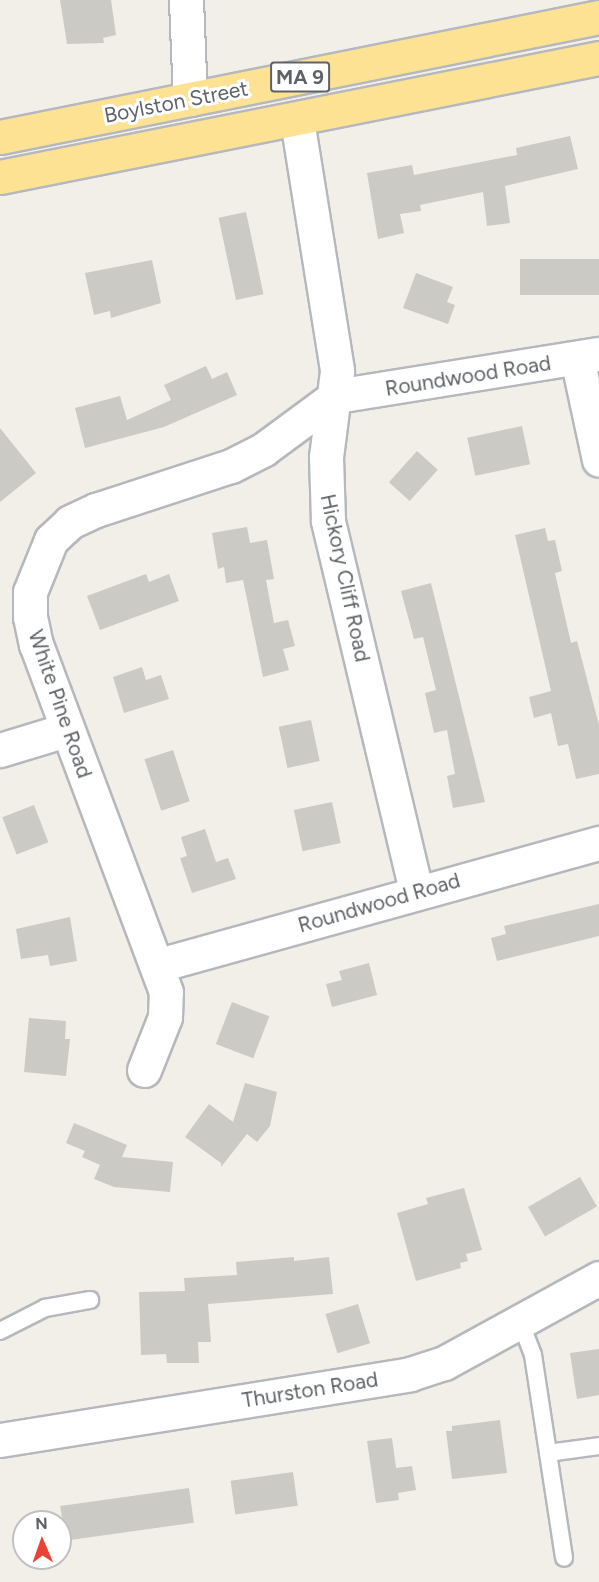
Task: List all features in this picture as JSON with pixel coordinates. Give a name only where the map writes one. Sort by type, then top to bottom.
[{"type":"highway","name":"Boylston Street","points":[[0,137],[599,17]]},
{"type":"highway","name":"Boylston Street","points":[[0,177],[297,120],[599,58]]},
{"type":"street","points":[[186,0],[190,99]]},
{"type":"street","name":"Hickory Cliff Road","points":[[297,120],[335,346],[336,396],[326,457],[328,521],[416,891]]},
{"type":"street","points":[[588,356],[599,460]]},
{"type":"street","name":"Roundwood Road","points":[[336,396],[588,356]]},
{"type":"street","name":"White Pine Road","points":[[144,1070],[165,1017],[166,992],[159,965],[66,730],[30,617],[30,591],[51,540],[70,522],[96,510],[231,466],[264,449],[336,396]]},
{"type":"street","points":[[0,750],[66,730]]},
{"type":"street","name":"Roundwood Road","points":[[159,965],[416,891],[599,843]]},
{"type":"street","name":"Thurston Road","points":[[0,1440],[410,1374],[444,1363],[599,1278]]},
{"type":"lane","points":[[0,1331],[45,1308],[90,1300]]},
{"type":"lane","points":[[520,1321],[533,1355],[564,1557]]},
{"type":"lane","points":[[548,1453],[599,1446]]},
{"type":"building","points":[[60,0],[111,0],[116,35],[103,38],[104,43],[67,44]]},
{"type":"building","points":[[570,136],[578,169],[505,186],[510,223],[487,226],[483,192],[420,205],[421,211],[400,214],[404,233],[378,239],[367,173],[412,165],[414,175],[517,155],[516,148]]},
{"type":"building","points":[[246,212],[263,294],[236,300],[219,218]]},
{"type":"building","points":[[520,259],[599,259],[599,295],[520,295]]},
{"type":"building","points":[[152,260],[161,303],[111,318],[110,311],[94,315],[85,273]]},
{"type":"building","points":[[416,273],[453,287],[447,302],[455,305],[448,324],[403,308]]},
{"type":"building","points":[[206,366],[212,379],[227,372],[237,395],[164,427],[85,448],[75,408],[120,396],[127,420],[171,400],[164,385]]},
{"type":"building","points":[[522,426],[530,464],[475,476],[467,438]]},
{"type":"building","points":[[0,428],[36,473],[0,502]]},
{"type":"building","points":[[417,451],[438,470],[410,501],[389,482]]},
{"type":"building","points":[[247,527],[250,543],[267,540],[274,579],[266,580],[274,623],[288,620],[295,646],[283,649],[289,670],[263,677],[243,580],[226,583],[224,567],[218,569],[212,533]]},
{"type":"building","points":[[545,528],[548,541],[555,540],[562,571],[555,573],[571,643],[577,641],[599,725],[599,774],[576,779],[568,744],[558,746],[551,713],[534,718],[529,697],[551,691],[515,535]]},
{"type":"building","points":[[146,574],[149,582],[169,574],[179,601],[100,630],[87,596]]},
{"type":"building","points":[[431,583],[485,802],[453,808],[447,776],[455,774],[447,730],[434,733],[425,693],[436,690],[423,637],[414,639],[401,591]]},
{"type":"building","points":[[142,667],[146,680],[161,675],[169,699],[124,713],[113,677]]},
{"type":"building","points":[[311,720],[320,761],[287,768],[279,727]]},
{"type":"building","points":[[173,750],[190,801],[161,811],[144,759]]},
{"type":"building","points":[[332,802],[341,843],[303,851],[294,810]]},
{"type":"building","points":[[34,805],[48,842],[17,855],[2,817]]},
{"type":"building","points":[[205,829],[216,862],[228,858],[236,879],[192,893],[180,858],[187,856],[181,837]]},
{"type":"building","points":[[599,904],[599,936],[497,961],[491,938],[506,934],[504,926]]},
{"type":"building","points":[[70,917],[77,961],[50,966],[48,955],[21,959],[16,929]]},
{"type":"building","points":[[369,963],[377,995],[332,1007],[326,984],[342,980],[339,971]]},
{"type":"building","points":[[232,1002],[269,1016],[253,1058],[216,1044]]},
{"type":"building","points":[[29,1018],[66,1021],[65,1039],[70,1039],[66,1076],[24,1072]]},
{"type":"building","points":[[245,1083],[277,1092],[270,1126],[257,1142],[247,1134],[221,1167],[221,1163],[185,1137],[209,1104],[233,1122]]},
{"type":"building","points":[[74,1123],[127,1145],[122,1157],[173,1162],[170,1192],[114,1187],[94,1179],[100,1165],[82,1157],[85,1151],[66,1143]]},
{"type":"building","points":[[580,1177],[597,1206],[545,1236],[528,1207]]},
{"type":"building","points":[[464,1188],[482,1250],[466,1254],[468,1261],[460,1263],[461,1268],[416,1281],[397,1213],[428,1204],[426,1198]]},
{"type":"building","points":[[294,1257],[294,1261],[329,1257],[333,1294],[208,1304],[211,1342],[198,1342],[199,1363],[167,1363],[166,1354],[141,1355],[139,1292],[185,1291],[184,1278],[237,1275],[236,1262]]},
{"type":"building","points":[[358,1304],[370,1343],[337,1353],[325,1314]]},
{"type":"building","points":[[599,1349],[599,1395],[577,1399],[570,1353]]},
{"type":"building","points":[[500,1420],[507,1473],[452,1479],[446,1431],[452,1431],[452,1426]]},
{"type":"building","points":[[392,1438],[396,1468],[412,1466],[416,1490],[398,1493],[399,1500],[376,1503],[367,1441]]},
{"type":"building","points":[[293,1472],[298,1506],[235,1514],[231,1481]]},
{"type":"building","points":[[189,1488],[194,1523],[72,1540],[72,1510],[61,1510],[60,1506]]}]
